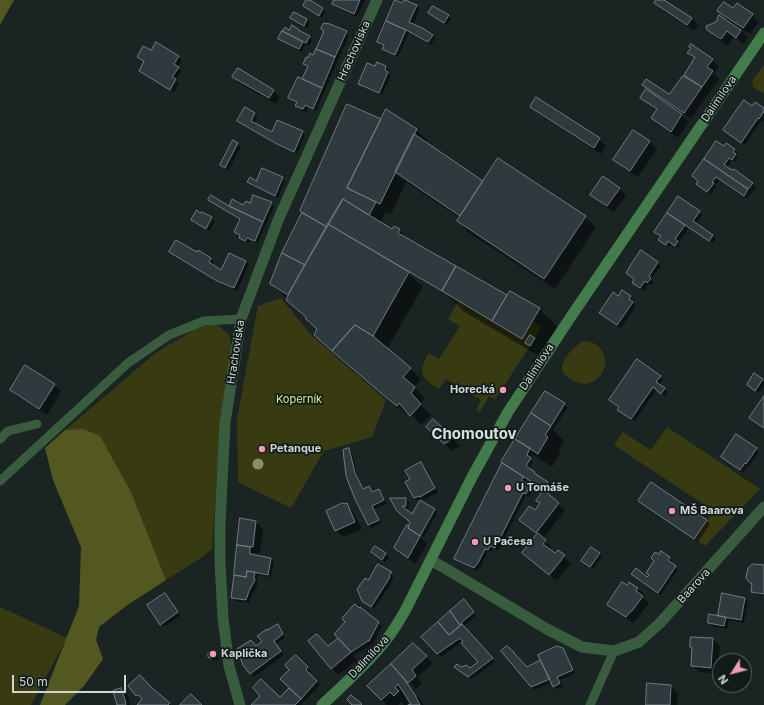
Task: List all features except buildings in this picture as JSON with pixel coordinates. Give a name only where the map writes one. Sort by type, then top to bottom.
[{"type":"main road","name":"Dalimilova","points":[[322,705],[370,659],[392,633],[405,611],[472,477],[508,412],[558,335],[764,33]]},
{"type":"street","name":"Hrachoviska","points":[[240,705],[230,666],[223,618],[220,562],[220,524],[225,423],[241,319],[280,218],[377,0]]},
{"type":"street","name":"Baarova","points":[[431,560],[547,629],[582,647],[614,650],[639,642],[660,623],[764,507]]},
{"type":"lane","points":[[0,480],[128,363],[169,336],[204,321],[241,319]]},
{"type":"lane","points":[[0,439],[8,431],[37,424]]},
{"type":"lane","points":[[590,705],[614,650]]},
{"type":"green space","points":[[0,0],[14,0],[0,25]]},
{"type":"green space","points":[[764,64],[764,94],[753,87],[752,81]]},
{"type":"green space","name":"Koperník","points":[[281,298],[312,336],[386,400],[372,437],[324,451],[291,508],[238,482],[237,419],[258,306]]},
{"type":"green space","points":[[458,301],[521,339],[532,321],[542,327],[535,338],[530,335],[525,343],[530,346],[495,399],[489,396],[480,412],[476,410],[481,400],[446,379],[439,389],[428,382],[422,370],[429,353],[439,359],[460,326],[448,319]]},
{"type":"green space","points":[[215,323],[229,335],[232,348],[221,416],[212,549],[198,560],[166,580],[132,494],[83,429],[65,430],[157,352],[196,329]]},
{"type":"green space","points":[[585,341],[593,343],[599,347],[604,354],[604,370],[594,381],[579,383],[566,376],[562,368],[564,360],[570,352]]},
{"type":"green space","points":[[667,427],[760,489],[705,546],[694,539],[714,511],[614,445],[623,432],[651,450]]},
{"type":"green space","points":[[83,429],[100,436],[132,494],[166,580],[126,606],[99,627],[96,640],[103,659],[84,686],[65,705],[40,705],[79,606],[81,547],[53,480],[45,448],[65,430]]},
{"type":"green space","points":[[0,607],[67,638],[31,705],[0,705]]},
{"type":"place","name":"Horecká","points":[[503,390]]},
{"type":"place","name":"Petanque","points":[[262,449]]},
{"type":"place","name":"U Tomáše","points":[[508,488]]},
{"type":"place","name":"MŠ Baarova","points":[[672,511]]},
{"type":"place","name":"U Pačesa","points":[[475,542]]},
{"type":"place","name":"Kaplička","points":[[213,654]]},
{"type":"district","name":"Chomoutov","points":[[474,434]]}]
